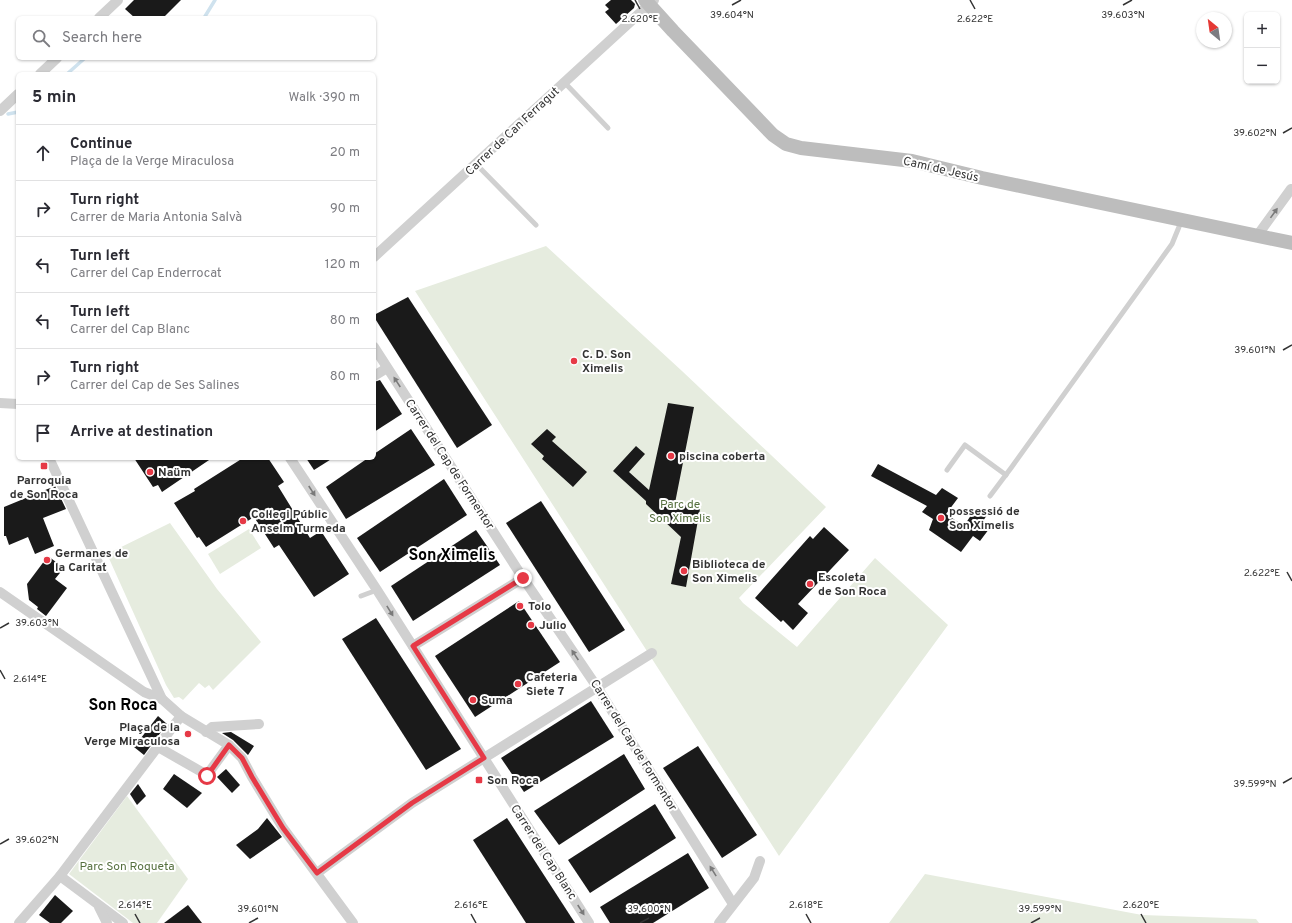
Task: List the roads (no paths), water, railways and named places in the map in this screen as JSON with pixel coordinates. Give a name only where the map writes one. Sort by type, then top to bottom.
[{"type":"street","points":[[101,16],[118,0]]},
{"type":"street","name":"Carrer de Can Ferragut","points":[[376,255],[650,1]]},
{"type":"street","name":"Camí de Jesús","points":[[650,1],[673,32],[773,135],[786,144],[801,148],[912,161],[982,178],[1292,243]]},
{"type":"street","points":[[42,72],[55,60]]},
{"type":"street","points":[[0,111],[16,96]]},
{"type":"street","points":[[1257,236],[1292,192]]},
{"type":"street","name":"Carrer del Cap de Formentor","points":[[376,350],[523,578],[597,687],[733,904]]},
{"type":"street","points":[[376,375],[387,368]]},
{"type":"street","points":[[0,403],[16,404]]},
{"type":"street","points":[[50,460],[162,699]]},
{"type":"street","name":"Carrer del Cap Blanc","points":[[291,460],[377,590],[589,923]]},
{"type":"street","points":[[413,646],[523,578]]},
{"type":"street","points":[[0,592],[144,692],[162,699],[181,716],[229,745],[242,758],[283,828],[353,923]]},
{"type":"street","points":[[317,873],[412,803],[652,653]]},
{"type":"street","points":[[19,923],[60,876],[181,716]]},
{"type":"street","points":[[206,732],[212,727],[258,724]]},
{"type":"street","points":[[158,747],[207,776],[229,745]]},
{"type":"street","points":[[719,923],[754,878],[760,861]]},
{"type":"street","points":[[60,876],[98,906],[123,923]]},
{"type":"street","points":[[98,906],[107,923]]},
{"type":"lane","points":[[564,82],[608,128]]},
{"type":"lane","points":[[476,164],[536,225]]},
{"type":"lane","points":[[990,496],[1172,244],[1182,221]]},
{"type":"lane","points":[[947,470],[965,445],[1006,475]]},
{"type":"lane","points":[[361,596],[377,590]]},
{"type":"waterway","points":[[205,16],[215,0]]},
{"type":"waterway","points":[[69,72],[83,60]]},
{"type":"waterway","points":[[8,114],[16,112]]},
{"type":"place","name":"C. D. Son Ximelis","points":[[574,361]]},
{"type":"place","name":"piscina coberta","points":[[671,456]]},
{"type":"place","name":"Parroquia de Son Roca","points":[[44,466]]},
{"type":"place","name":"Naüm","points":[[150,472]]},
{"type":"place","name":"possessió de Son Ximelis","points":[[941,518]]},
{"type":"place","name":"Col·legi Públic Anselm Turmeda","points":[[243,521]]},
{"type":"place","name":"Germanes de la Caritat","points":[[47,560]]},
{"type":"place","name":"Biblioteca de Son Ximelis","points":[[684,571]]},
{"type":"place","name":"Escoleta de Son Roca","points":[[810,584]]},
{"type":"place","name":"Tolo","points":[[520,606]]},
{"type":"place","name":"Julio","points":[[531,625]]},
{"type":"place","name":"Cafeteria Siete 7","points":[[518,684]]},
{"type":"place","name":"Suma","points":[[473,700]]},
{"type":"place","name":"Plaça de la Verge Miraculosa","points":[[188,734]]},
{"type":"place","name":"Son Roca","points":[[479,780]]},
{"type":"district","name":"Son Ximelis","points":[[452,554]]},
{"type":"district","name":"Son Roca","points":[[123,704]]},
{"type":"park label","name":"Parc de Son Ximelis","points":[[680,511]]},
{"type":"park label","name":"Parc Son Roqueta","points":[[127,866]]}]
